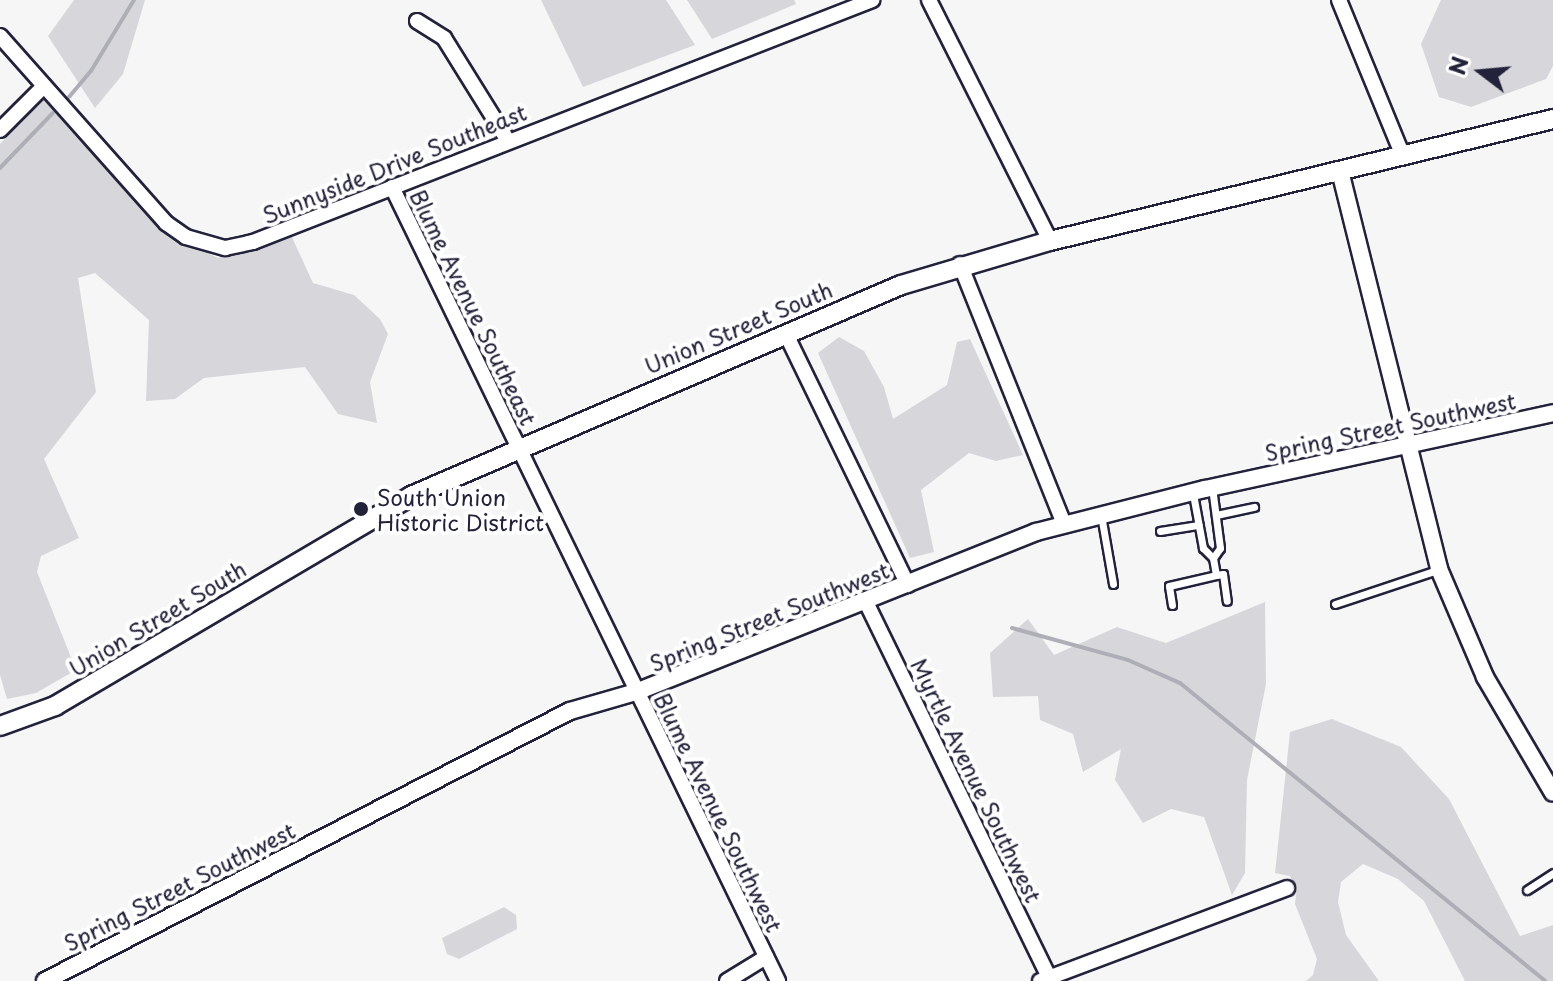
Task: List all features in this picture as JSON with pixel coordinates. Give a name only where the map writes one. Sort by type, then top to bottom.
[{"type":"main road","name":"Union Street South","points":[[0,726],[55,706],[366,520],[517,446],[960,264],[1553,119]]},
{"type":"street","name":"Sunnyside Drive Southeast","points":[[0,36],[166,223],[205,245],[225,248],[253,242],[872,0]]},
{"type":"street","points":[[929,0],[1050,241]]},
{"type":"street","points":[[1339,0],[1403,156]]},
{"type":"street","points":[[417,21],[444,38],[508,141]]},
{"type":"street","points":[[0,130],[44,86]]},
{"type":"street","points":[[1340,171],[1405,447],[1439,569],[1485,677],[1553,793]]},
{"type":"street","name":"Blume Avenue Southeast","points":[[392,187],[517,446]]},
{"type":"street","points":[[960,264],[1063,522]]},
{"type":"street","points":[[786,334],[908,585]]},
{"type":"street","name":"Spring Street Southwest","points":[[45,981],[570,711],[636,692],[1063,522],[1553,413]]},
{"type":"street","name":"Blume Avenue Southwest","points":[[517,446],[778,981]]},
{"type":"street","name":"Myrtle Avenue Southwest","points":[[866,602],[1045,979]]},
{"type":"street","points":[[1045,979],[1287,888]]},
{"type":"street","points":[[727,981],[766,957]]},
{"type":"lane","points":[[1212,487],[1220,548],[1213,558]]},
{"type":"lane","points":[[1193,492],[1203,548],[1213,558],[1216,575]]},
{"type":"lane","points":[[1216,515],[1254,507]]},
{"type":"lane","points":[[1100,513],[1113,584]]},
{"type":"lane","points":[[1160,531],[1199,525]]},
{"type":"lane","points":[[1335,604],[1439,569]]},
{"type":"lane","points":[[1172,605],[1172,583],[1223,574],[1227,601]]},
{"type":"lane","points":[[1527,890],[1553,873]]},
{"type":"shaded area","points":[[74,0],[145,0],[123,74],[95,108],[48,36]]},
{"type":"shaded area","points":[[541,0],[666,0],[695,45],[583,87]]},
{"type":"shaded area","points":[[687,0],[794,0],[796,4],[712,39]]},
{"type":"shaded area","points":[[1441,0],[1553,0],[1553,66],[1546,79],[1471,107],[1439,97],[1421,44]]},
{"type":"shaded area","points":[[45,97],[169,234],[218,258],[291,235],[313,283],[354,295],[380,319],[388,334],[370,382],[377,423],[338,414],[305,367],[204,378],[175,399],[146,401],[149,320],[95,273],[78,278],[96,392],[44,459],[79,538],[41,556],[37,572],[76,670],[36,693],[7,699],[0,675],[0,144]]},
{"type":"shaded area","points":[[839,337],[864,351],[884,387],[893,419],[947,385],[957,342],[970,339],[1023,455],[996,461],[969,453],[921,490],[934,552],[910,558],[818,353]]},
{"type":"shaded area","points":[[1265,602],[1266,684],[1247,780],[1245,873],[1232,895],[1204,817],[1171,809],[1143,823],[1115,780],[1121,749],[1083,772],[1073,734],[1040,720],[1038,696],[993,697],[990,653],[1028,619],[1054,655],[1117,627],[1166,643]]},
{"type":"shaded area","points":[[1332,719],[1401,747],[1449,799],[1520,936],[1553,925],[1553,981],[1465,981],[1424,901],[1398,879],[1363,864],[1341,882],[1338,902],[1346,935],[1379,981],[1306,981],[1313,975],[1317,959],[1295,904],[1297,888],[1290,876],[1275,873],[1290,732]]},
{"type":"shaded area","points":[[504,907],[516,915],[517,929],[459,959],[447,954],[442,938]]},
{"type":"waterway","points":[[69,97],[91,71],[134,0]]},
{"type":"waterway","points":[[0,168],[53,113]]},
{"type":"waterway","points":[[1012,628],[1128,660],[1180,683],[1545,981]]},
{"type":"place","name":"South Union Historic District","points":[[361,509]]}]
